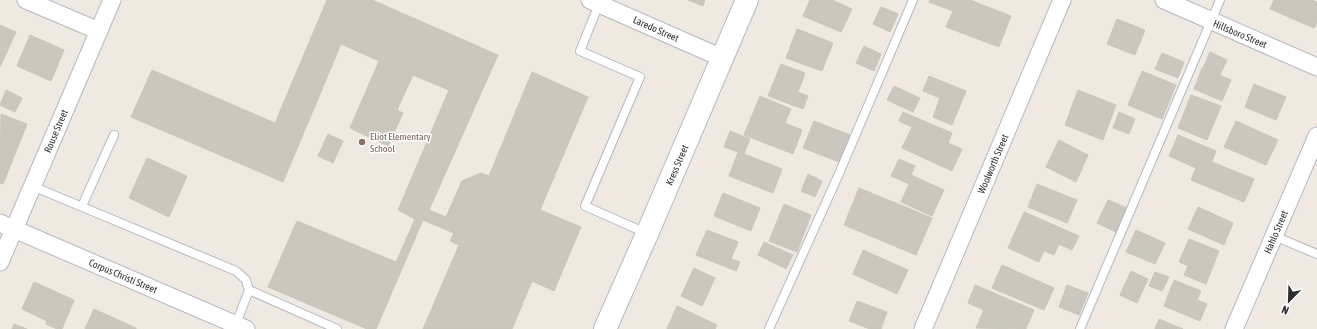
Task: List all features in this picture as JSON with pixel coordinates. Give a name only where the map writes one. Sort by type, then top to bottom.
[{"type":"street","points":[[26,0],[98,31]]},
{"type":"street","name":"Rouse Street","points":[[0,262],[7,226],[32,186],[112,0]]},
{"type":"street","name":"Kress Street","points":[[605,329],[747,0]]},
{"type":"street","name":"Woolworth Street","points":[[923,329],[1062,0]]},
{"type":"street","name":"Hillsboro Street","points":[[1164,0],[1317,67]]},
{"type":"street","name":"Laredo Street","points":[[594,2],[722,58]]},
{"type":"street","name":"Hahlo Street","points":[[1234,329],[1317,136]]},
{"type":"street","name":"Corpus Christi Street","points":[[7,226],[241,327]]},
{"type":"lane","points":[[769,329],[841,169],[913,0]]},
{"type":"lane","points":[[1080,329],[1220,0]]},
{"type":"lane","points":[[594,2],[580,51],[640,77],[585,206],[647,234]]},
{"type":"lane","points":[[82,206],[114,134]]},
{"type":"lane","points":[[32,186],[236,271],[246,280],[249,290],[241,327]]},
{"type":"lane","points":[[1274,236],[1317,254]]},
{"type":"lane","points":[[249,290],[336,329]]},
{"type":"building","points":[[327,0],[372,0],[498,55],[429,210],[446,217],[462,181],[481,173],[489,176],[532,72],[588,97],[540,210],[581,227],[554,291],[532,281],[512,329],[423,329],[459,245],[450,241],[454,233],[423,220],[376,329],[367,329],[268,287],[297,221],[396,262],[415,219],[398,210],[449,90],[413,75],[397,110],[403,113],[388,146],[350,128],[379,61],[341,44],[283,182],[131,117],[152,70],[275,123]]},
{"type":"building","points":[[688,0],[705,0],[703,6]]},
{"type":"building","points":[[810,0],[832,0],[852,9],[841,32],[803,16]]},
{"type":"building","points":[[930,0],[970,0],[1011,16],[999,47],[946,27],[953,11],[929,2]]},
{"type":"building","points":[[1274,0],[1312,0],[1317,2],[1317,22],[1314,28],[1270,9]]},
{"type":"building","points":[[881,7],[898,14],[890,32],[873,24]]},
{"type":"building","points":[[1117,19],[1145,30],[1135,55],[1107,44]]},
{"type":"building","points":[[0,25],[16,32],[0,67]]},
{"type":"building","points":[[797,29],[833,43],[822,71],[786,58]]},
{"type":"building","points":[[30,35],[64,50],[51,81],[17,66]]},
{"type":"building","points":[[864,46],[881,54],[874,71],[856,63]]},
{"type":"building","points":[[1210,52],[1227,60],[1220,75],[1203,68]]},
{"type":"building","points":[[1162,53],[1184,62],[1178,78],[1155,69]]},
{"type":"building","points":[[781,64],[805,73],[798,92],[808,96],[803,109],[768,96]]},
{"type":"building","points":[[1202,68],[1231,80],[1222,101],[1194,89]]},
{"type":"building","points":[[1142,71],[1176,85],[1162,119],[1128,105]]},
{"type":"building","points":[[929,76],[966,91],[952,125],[933,117],[940,98],[923,91]]},
{"type":"building","points":[[1254,84],[1286,97],[1276,120],[1245,107]]},
{"type":"building","points":[[894,86],[920,98],[913,112],[887,100]]},
{"type":"building","points":[[6,90],[22,98],[15,112],[0,105]]},
{"type":"building","points":[[1078,90],[1116,105],[1103,140],[1065,125]]},
{"type":"building","points":[[1191,95],[1221,106],[1207,140],[1178,128]]},
{"type":"building","points":[[760,96],[791,109],[785,123],[802,130],[793,154],[744,135]]},
{"type":"building","points":[[903,112],[952,133],[948,143],[962,149],[952,171],[902,148],[912,127],[899,121]]},
{"type":"building","points":[[1119,112],[1135,119],[1129,134],[1113,128]]},
{"type":"building","points":[[1,114],[27,124],[3,184],[0,183]]},
{"type":"building","points":[[814,121],[850,135],[839,162],[803,148]]},
{"type":"building","points":[[1236,121],[1278,140],[1266,165],[1224,147]]},
{"type":"building","points":[[730,131],[750,139],[744,154],[782,169],[773,193],[729,176],[738,152],[724,147]]},
{"type":"building","points":[[328,134],[343,141],[333,163],[318,156]]},
{"type":"building","points":[[1178,135],[1216,151],[1212,162],[1254,179],[1244,202],[1191,180],[1196,168],[1169,156]]},
{"type":"building","points":[[1059,140],[1088,155],[1076,182],[1046,167]]},
{"type":"building","points":[[147,158],[187,176],[169,217],[129,198]]},
{"type":"building","points":[[899,159],[915,166],[911,175],[944,190],[932,216],[901,202],[909,184],[891,176]]},
{"type":"building","points":[[808,174],[822,181],[815,197],[801,191]]},
{"type":"building","points":[[1037,184],[1077,200],[1067,223],[1028,207]]},
{"type":"building","points":[[859,188],[932,218],[916,255],[844,225]]},
{"type":"building","points":[[723,193],[760,208],[751,231],[714,216]]},
{"type":"building","points":[[1108,200],[1127,208],[1116,232],[1097,223]]},
{"type":"building","points":[[784,204],[811,215],[797,252],[769,241]]},
{"type":"building","points":[[1198,207],[1233,223],[1224,245],[1188,229]]},
{"type":"building","points":[[1024,212],[1079,236],[1072,250],[1059,244],[1054,255],[1044,251],[1039,262],[1008,248]]},
{"type":"building","points":[[707,230],[738,242],[731,259],[740,262],[736,271],[696,255]]},
{"type":"building","points":[[1136,230],[1165,243],[1155,264],[1126,252]]},
{"type":"building","points":[[1189,239],[1219,251],[1206,284],[1184,275],[1188,266],[1179,262]]},
{"type":"building","points":[[764,242],[793,255],[786,269],[758,255]]},
{"type":"building","points":[[863,250],[908,270],[897,294],[853,274]]},
{"type":"building","points":[[1002,265],[1054,288],[1044,310],[992,288]]},
{"type":"building","points":[[694,268],[715,278],[702,306],[681,296]]},
{"type":"building","points":[[1131,271],[1148,279],[1137,303],[1120,295]]},
{"type":"building","points":[[1155,272],[1169,277],[1162,291],[1149,286]]},
{"type":"building","points":[[1174,280],[1201,291],[1197,300],[1207,304],[1200,321],[1164,306]]},
{"type":"building","points":[[34,282],[74,300],[62,329],[57,329],[46,324],[47,321],[22,309]]},
{"type":"building","points":[[975,285],[1034,310],[1026,329],[976,328],[984,310],[968,303]]},
{"type":"building","points":[[1067,285],[1088,293],[1079,315],[1059,307]]},
{"type":"building","points":[[857,301],[887,312],[881,329],[870,329],[849,321]]},
{"type":"building","points":[[677,306],[717,325],[715,329],[667,329]]},
{"type":"building","points":[[94,309],[136,328],[136,329],[85,329]]},
{"type":"building","points":[[1159,319],[1183,329],[1155,329]]},
{"type":"building","points":[[14,324],[27,329],[12,329]]},
{"type":"place","name":"Eliot Elementary School","points":[[362,142]]}]
